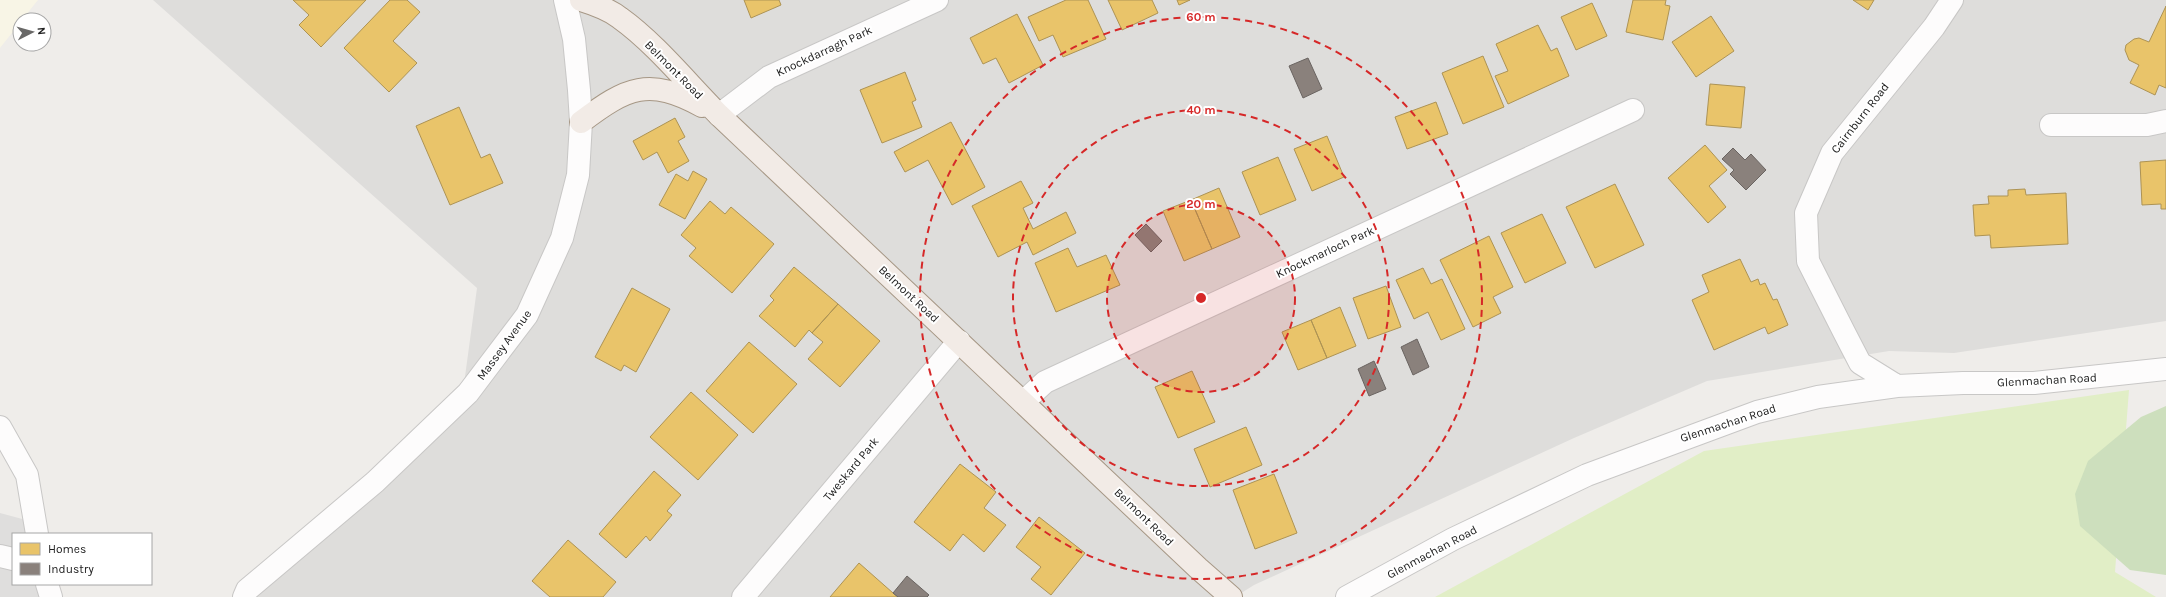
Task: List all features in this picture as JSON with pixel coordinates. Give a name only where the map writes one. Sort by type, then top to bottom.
[{"type":"main road","name":"Belmont Road","points":[[581,0],[594,4],[620,17],[653,47],[719,115],[1198,568],[1231,597]]},
{"type":"main road","points":[[581,122],[604,104],[626,93],[645,88],[657,88],[680,94],[719,115]]},
{"type":"street","name":"Massey Avenue","points":[[244,597],[247,590],[376,482],[468,393],[528,315],[562,238],[578,175],[581,122],[574,39],[565,0]]},
{"type":"street","name":"Knockdarragh Park","points":[[719,115],[768,77],[937,0]]},
{"type":"street","name":"Cairnburn Road","points":[[1898,386],[1860,363],[1808,262],[1806,213],[1832,153],[1934,27],[1952,0]]},
{"type":"street","name":"Knockmarloch Park","points":[[1023,402],[1045,382],[1633,110]]},
{"type":"street","points":[[2051,125],[2147,125],[2166,121]]},
{"type":"street","name":"Tweskard Park","points":[[743,597],[959,341]]},
{"type":"street","name":"Glenmachan Road","points":[[1347,597],[1453,540],[1587,475],[1693,434],[1757,412],[1803,400],[1898,386],[1963,383],[2034,383],[2166,369]]},
{"type":"street","points":[[0,427],[27,475],[37,533]]},
{"type":"street","points":[[0,556],[12,559]]},
{"type":"street","points":[[47,585],[51,597]]},
{"type":"shaded area","points":[[0,0],[38,0],[28,12],[12,12],[12,33],[0,48]]},
{"type":"shaded area","points":[[153,0],[2166,0],[2166,321],[1954,353],[1889,351],[1707,381],[1574,438],[1254,585],[1235,597],[244,597],[464,384],[477,288]]},
{"type":"shaded area","points":[[0,513],[26,520],[28,533],[12,533],[12,585],[40,585],[43,597],[0,597]]},
{"type":"green space","points":[[2129,390],[2115,572],[2156,597],[1435,597],[1704,451]]},
{"type":"green space","points":[[2166,406],[2166,575],[2130,570],[2080,526],[2075,494],[2088,461],[2141,417]]},
{"type":"building: Homes","points":[[293,0],[366,0],[321,47],[299,25],[309,15]]},
{"type":"building: Homes","points":[[390,0],[407,0],[420,12],[393,41],[417,63],[389,92],[344,48]]},
{"type":"building: Homes","points":[[744,0],[779,0],[781,5],[751,18]]},
{"type":"building: Homes","points":[[1066,0],[1088,0],[1106,39],[1063,57],[1053,35],[1039,41],[1028,17]]},
{"type":"building: Homes","points":[[1108,0],[1152,0],[1158,13],[1122,30]]},
{"type":"building: Homes","points":[[1177,0],[1190,0],[1179,5]]},
{"type":"building: Homes","points":[[1633,0],[1666,0],[1665,5],[1670,6],[1663,40],[1626,32]]},
{"type":"building: Homes","points":[[1853,0],[1874,0],[1868,10]]},
{"type":"building: Homes","points":[[1592,3],[1607,36],[1576,50],[1561,17]]},
{"type":"building: Homes","points":[[2166,6],[2166,88],[2159,85],[2155,95],[2130,83],[2139,65],[2129,60],[2125,50],[2126,45],[2134,39],[2139,38],[2149,42]]},
{"type":"building: Homes","points":[[1017,14],[1043,65],[1009,83],[996,58],[983,64],[970,38]]},
{"type":"building: Homes","points":[[1711,16],[1734,51],[1696,77],[1672,42]]},
{"type":"building: Homes","points":[[1538,25],[1551,51],[1557,48],[1569,76],[1508,104],[1495,76],[1508,71],[1496,44]]},
{"type":"building: Homes","points":[[1483,56],[1504,107],[1463,124],[1442,73]]},
{"type":"building: Homes","points":[[905,72],[916,100],[912,102],[922,127],[882,143],[860,90]]},
{"type":"building: Homes","points":[[1710,84],[1745,87],[1741,128],[1706,125]]},
{"type":"building: Homes","points":[[1436,102],[1448,134],[1407,149],[1395,117]]},
{"type":"building: Homes","points":[[459,107],[481,158],[490,154],[503,183],[450,205],[416,126]]},
{"type":"building: Homes","points":[[675,118],[685,137],[678,141],[689,161],[668,173],[657,152],[643,160],[633,141]]},
{"type":"building: Homes","points":[[951,122],[985,187],[952,205],[928,160],[905,172],[894,152]]},
{"type":"building: Homes","points":[[1327,136],[1344,177],[1312,191],[1294,149]]},
{"type":"building: Homes","points":[[1705,145],[1727,170],[1709,186],[1726,207],[1708,223],[1668,178]]},
{"type":"building: Homes","points":[[1278,157],[1296,200],[1260,215],[1242,172]]},
{"type":"building: Homes","points":[[2166,160],[2166,209],[2161,209],[2161,204],[2142,205],[2140,162]]},
{"type":"building: Homes","points":[[693,171],[707,179],[685,219],[659,205],[676,174],[688,181]]},
{"type":"building: Homes","points":[[1021,181],[1033,203],[1023,208],[1033,229],[1066,212],[1076,233],[1033,255],[1027,242],[998,257],[972,206]]},
{"type":"building: Homes","points":[[1615,184],[1644,245],[1595,268],[1566,207]]},
{"type":"building: Homes","points":[[1219,188],[1240,237],[1212,249],[1191,200]]},
{"type":"building: Homes","points":[[2025,189],[2026,195],[2066,193],[2068,244],[1991,248],[1990,235],[1975,236],[1973,205],[1989,204],[1988,196],[2008,196],[2008,190]]},
{"type":"building: Homes","points":[[1191,200],[1212,249],[1184,261],[1163,211]]},
{"type":"building: Homes","points":[[710,201],[725,214],[731,207],[774,244],[732,293],[689,256],[696,248],[681,235]]},
{"type":"building: Homes","points":[[1542,214],[1566,263],[1525,283],[1501,233]]},
{"type":"building: Homes","points":[[1489,236],[1513,287],[1493,297],[1501,313],[1473,327],[1440,260]]},
{"type":"building: Homes","points":[[1068,248],[1077,267],[1106,255],[1120,285],[1056,312],[1035,263]]},
{"type":"building: Homes","points":[[1740,259],[1751,282],[1758,279],[1760,285],[1765,283],[1773,300],[1777,299],[1788,325],[1768,334],[1765,327],[1714,350],[1692,300],[1709,292],[1702,275]]},
{"type":"building: Homes","points":[[794,267],[838,304],[812,333],[809,330],[795,347],[759,316],[774,300],[770,296]]},
{"type":"building: Homes","points":[[1423,268],[1431,284],[1442,279],[1465,329],[1441,340],[1428,312],[1414,319],[1396,280]]},
{"type":"building: Homes","points":[[1386,286],[1401,327],[1368,339],[1353,298]]},
{"type":"building: Homes","points":[[632,288],[670,309],[636,372],[624,365],[621,371],[595,357]]},
{"type":"building: Homes","points":[[838,304],[880,341],[840,387],[808,359],[823,342],[812,333]]},
{"type":"building: Homes","points":[[1340,307],[1356,346],[1327,358],[1311,320]]},
{"type":"building: Homes","points":[[1311,320],[1327,358],[1298,370],[1282,332]]},
{"type":"building: Homes","points":[[749,342],[797,384],[753,433],[706,391]]},
{"type":"building: Homes","points":[[1192,371],[1215,422],[1178,438],[1155,387]]},
{"type":"building: Homes","points":[[691,392],[738,435],[698,480],[650,437]]},
{"type":"building: Homes","points":[[1246,427],[1262,465],[1210,487],[1194,449]]},
{"type":"building: Homes","points":[[960,464],[996,492],[984,508],[1006,525],[984,552],[963,534],[950,551],[914,522]]},
{"type":"building: Homes","points":[[654,471],[681,495],[667,511],[672,515],[650,541],[646,536],[626,558],[599,534]]},
{"type":"building: Homes","points":[[1274,474],[1297,533],[1255,549],[1233,490]]},
{"type":"building: Homes","points":[[1039,517],[1085,553],[1051,595],[1031,579],[1041,567],[1016,547]]},
{"type":"building: Homes","points":[[568,540],[616,582],[603,597],[550,597],[532,581]]},
{"type":"building: Homes","points":[[859,563],[893,593],[898,597],[830,597]]},
{"type":"building: Industry","points":[[1308,58],[1322,89],[1303,98],[1289,66]]},
{"type":"building: Industry","points":[[1733,148],[1745,160],[1751,154],[1766,170],[1746,190],[1730,174],[1734,170],[1722,159]]},
{"type":"building: Industry","points":[[1146,224],[1162,241],[1151,252],[1135,235]]},
{"type":"building: Industry","points":[[1417,339],[1429,367],[1413,375],[1401,347]]},
{"type":"building: Industry","points":[[1374,361],[1386,389],[1369,396],[1358,369]]},
{"type":"building: Industry","points":[[907,576],[929,595],[927,597],[898,597],[893,593]]}]
